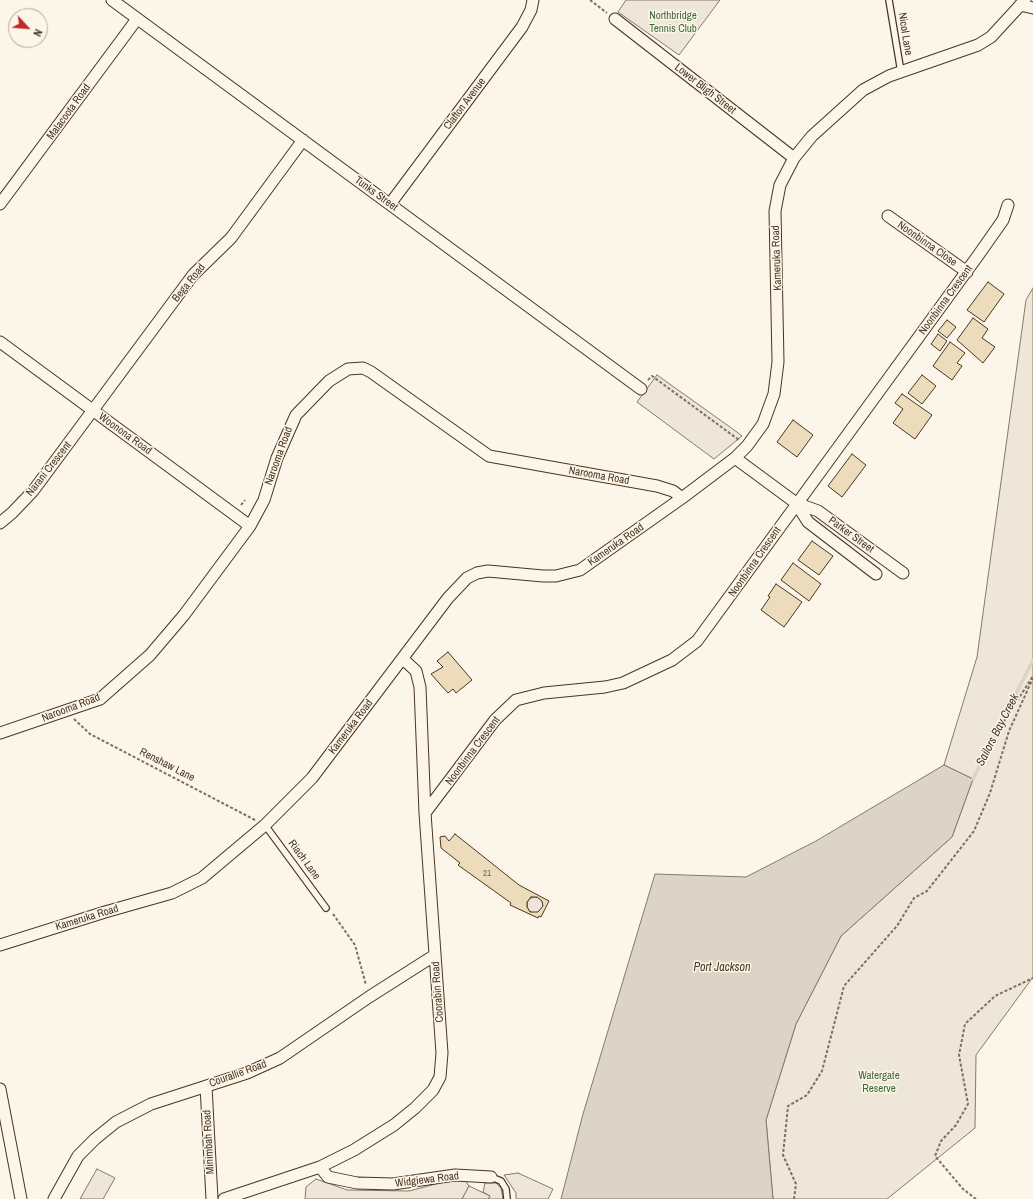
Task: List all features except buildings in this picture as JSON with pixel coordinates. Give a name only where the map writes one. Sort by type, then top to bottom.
[{"type":"street","name":"Tunks Street","points":[[112,0],[641,389]]},
{"type":"street","name":"Clafton Avenue","points":[[390,204],[522,27],[531,10],[533,0]]},
{"type":"street","name":"Kameruka Road","points":[[0,945],[161,896],[190,885],[216,868],[265,825],[312,778],[448,598],[467,578],[477,573],[488,571],[556,576],[580,570],[682,498],[735,458],[747,446],[763,424],[774,394],[778,362],[775,211],[780,185],[794,158],[812,136],[850,100],[876,82],[963,51],[985,41],[997,31],[1023,3]]},
{"type":"street","points":[[1023,3],[1033,8]]},
{"type":"street","name":"Malacoota Road","points":[[0,204],[137,19]]},
{"type":"street","name":"Lower Bligh Street","points":[[615,19],[794,158]]},
{"type":"street","name":"Bega Road","points":[[94,410],[193,275],[231,238],[304,140]]},
{"type":"street","name":"Noonbinna Crescent","points":[[425,813],[495,720],[516,700],[544,693],[605,687],[623,683],[667,663],[691,646],[708,628],[796,504],[967,272],[1003,220],[1008,205]]},
{"type":"street","name":"Noonbinna Close","points":[[888,216],[967,272]]},
{"type":"street","name":"Woonona Road","points":[[0,342],[250,526]]},
{"type":"street","name":"Narooma Road","points":[[0,733],[66,712],[100,699],[150,655],[184,615],[250,526],[264,500],[277,458],[296,415],[316,392],[335,376],[354,368],[363,368],[372,372],[488,456],[657,486],[673,491],[682,498]]},
{"type":"street","name":"Narani Crescent","points":[[0,523],[33,491],[94,410]]},
{"type":"street","name":"Parker Street","points":[[735,458],[796,504],[808,522],[876,574]]},
{"type":"street","name":"Parker Street","points":[[796,504],[818,511],[903,573]]},
{"type":"street","name":"Coorabin Road","points":[[224,1199],[320,1167],[354,1150],[394,1125],[422,1103],[437,1084],[440,1077],[442,1061],[425,813],[420,681],[416,671],[403,659]]},
{"type":"street","name":"Courallie Road","points":[[54,1199],[78,1156],[95,1139],[116,1122],[150,1104],[247,1073],[280,1058],[435,955]]},
{"type":"street","name":"Minimbah Road","points":[[206,1086],[212,1199]]},
{"type":"street","points":[[0,1089],[21,1199]]},
{"type":"street","name":"Widgiewa Road","points":[[320,1167],[328,1177],[357,1183],[393,1184],[455,1175],[491,1177]]},
{"type":"lane","name":"Nicol Lane","points":[[889,0],[901,72]]},
{"type":"lane","name":"Riach Lane","points":[[265,825],[326,908]]},
{"type":"lane","points":[[491,1177],[501,1181],[506,1189],[507,1199]]},
{"type":"path","points":[[590,0],[615,19]]},
{"type":"path","points":[[641,389],[652,376],[739,440]]},
{"type":"path","points":[[1001,726],[1033,677]]},
{"type":"path","points":[[794,1199],[796,1184],[783,1155],[788,1106],[807,1095],[822,1071],[844,986],[897,926],[914,898],[927,891],[974,831],[990,793],[1009,731],[1033,677]]},
{"type":"path","name":"Renshaw Lane","points":[[66,712],[90,734],[265,825]]},
{"type":"path","points":[[326,908],[355,945],[370,997]]},
{"type":"path","points":[[976,1199],[963,1189],[935,1156],[942,1141],[956,1125],[968,1104],[959,1055],[965,1024],[995,996],[1033,978]]},
{"type":"green space","name":"Northbridge Tennis Club","points":[[626,0],[720,0],[679,55],[618,12]]},
{"type":"green space","name":"Watergate Reserve","points":[[1033,288],[1033,977],[976,1055],[975,1128],[887,1199],[773,1199],[766,1120],[796,1024],[841,936],[952,837],[973,779],[944,765],[977,657],[1026,300]]},
{"type":"green space","points":[[657,375],[742,436],[714,459],[637,402]]},
{"type":"green space","points":[[535,897],[541,899],[543,905],[541,911],[535,913],[529,911],[527,905],[529,899]]},
{"type":"green space","points":[[97,1169],[115,1178],[103,1199],[80,1199]]},
{"type":"green space","points":[[518,1173],[553,1189],[548,1199],[516,1199],[516,1193],[504,1175]]},
{"type":"green space","points":[[316,1179],[347,1190],[409,1191],[451,1180],[465,1180],[469,1186],[462,1199],[305,1199],[306,1187]]},
{"type":"green space","points":[[485,1183],[496,1183],[501,1188],[503,1199],[488,1199],[490,1196],[483,1192]]},
{"type":"shaded area","points":[[469,1186],[490,1196],[488,1199],[462,1199]]},
{"type":"water","name":"Port Jackson","points":[[944,765],[973,779],[952,837],[841,936],[796,1024],[766,1120],[773,1199],[561,1199],[583,1114],[655,874],[746,877],[816,841]]},
{"type":"waterway","name":"Sailors Bay Creek","points":[[973,779],[1033,660]]}]
